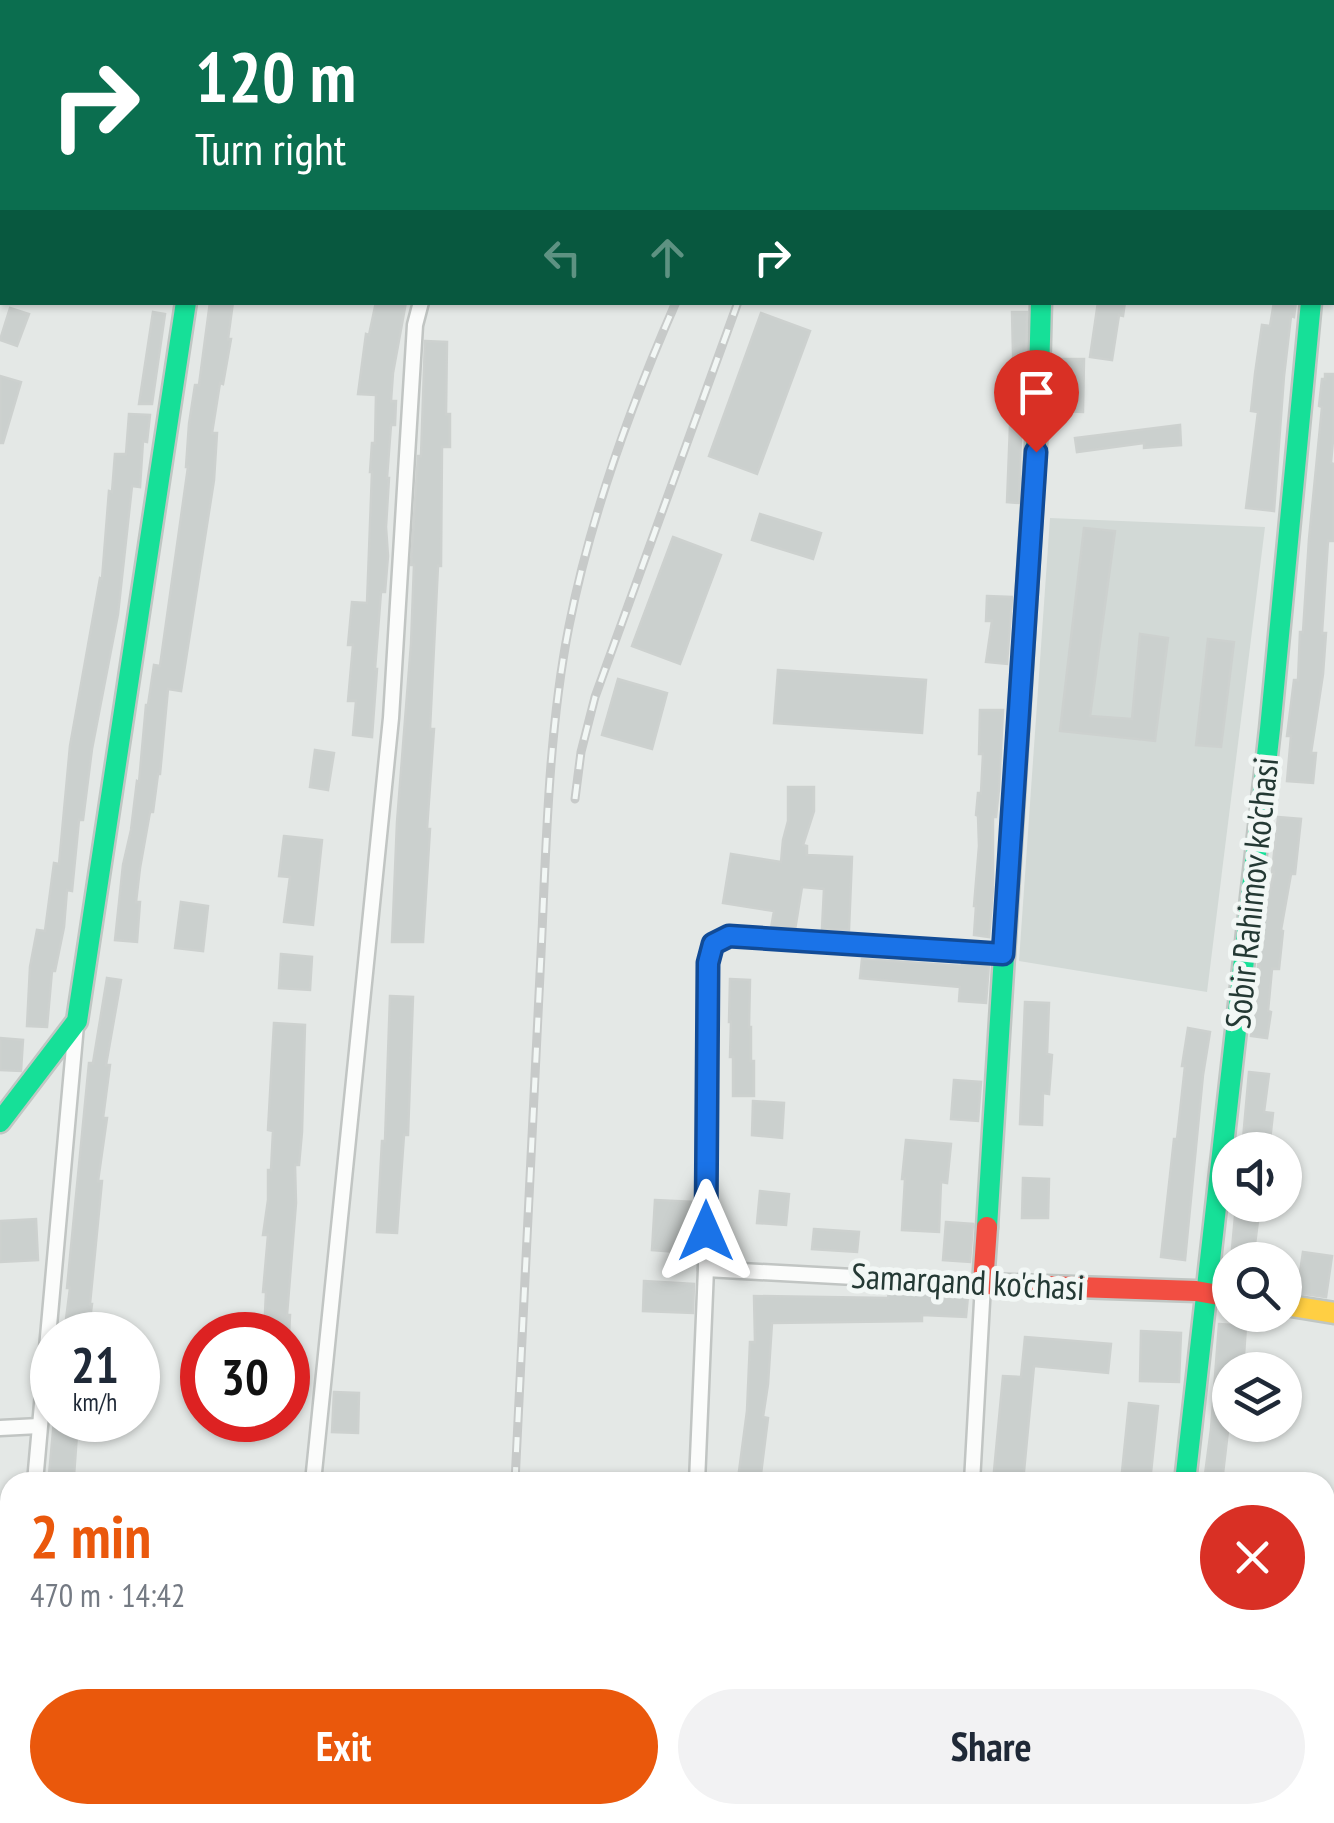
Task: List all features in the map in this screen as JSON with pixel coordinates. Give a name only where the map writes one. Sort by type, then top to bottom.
[{"type":"street","points":[[50,1312],[77,1022],[186,305]]},
{"type":"street","points":[[314,1472],[389,738],[415,325],[420,305]]},
{"type":"street","points":[[973,1472],[1038,413],[1041,305]]},
{"type":"street","name":"Sobir Rahimov ko'chasi","points":[[1186,1472],[1268,749],[1311,305]]},
{"type":"street","points":[[697,1472],[706,1269],[708,963],[713,944],[729,936],[1003,954]]},
{"type":"street","points":[[0,1122],[77,1022]]},
{"type":"street","name":"Samarqand ko'chasi","points":[[706,1269],[1212,1294]]},
{"type":"street","points":[[1302,1308],[1334,1313]]},
{"type":"street","points":[[0,1428],[30,1426]]},
{"type":"street","points":[[36,1472],[38,1442]]},
{"type":"shaded area","points":[[1050,518],[1265,527],[1207,992],[1019,961]]},
{"type":"building","points":[[210,305],[233,305],[231,339],[212,433],[217,433],[214,480],[181,691],[168,689],[160,774],[140,868],[137,942],[115,940],[123,865],[139,782],[146,705],[154,665],[160,666],[188,467],[189,424],[195,385],[199,385]]},
{"type":"building","points":[[375,305],[405,305],[393,373],[391,401],[396,401],[387,478],[388,556],[385,592],[381,592],[372,737],[353,735],[356,701],[348,701],[352,602],[367,603],[376,395],[358,394],[366,334],[369,335]]},
{"type":"building","points":[[1098,305],[1125,305],[1123,316],[1119,315],[1112,360],[1090,357]]},
{"type":"building","points":[[1274,305],[1296,305],[1284,376],[1274,511],[1246,508],[1258,412],[1251,411],[1255,374],[1262,325],[1270,326]]},
{"type":"building","points":[[10,308],[29,314],[17,346],[0,340]]},
{"type":"building","points":[[153,312],[165,314],[152,404],[139,404]]},
{"type":"building","points":[[1012,312],[1027,312],[1025,394],[1014,394]]},
{"type":"building","points":[[761,313],[810,331],[757,474],[709,456]]},
{"type":"building","points":[[425,341],[447,342],[446,414],[450,414],[450,447],[442,447],[441,566],[430,729],[434,729],[430,829],[423,942],[392,942],[411,644],[411,565],[421,456]]},
{"type":"building","points":[[1060,359],[1084,359],[1083,412],[1059,411]]},
{"type":"building","points":[[1325,374],[1334,374],[1334,541],[1328,541],[1323,674],[1311,753],[1316,753],[1313,783],[1287,781],[1291,736],[1287,736],[1294,680],[1298,680],[1322,407],[1319,406]]},
{"type":"building","points":[[0,376],[21,382],[3,443],[0,443]]},
{"type":"building","points":[[1011,400],[1022,400],[1019,503],[1007,502]]},
{"type":"building","points":[[129,414],[150,415],[147,442],[143,441],[140,487],[132,486],[118,614],[92,749],[83,820],[79,820],[72,891],[67,890],[64,927],[52,971],[47,1027],[27,1026],[30,967],[37,930],[45,931],[54,863],[59,864],[70,746],[102,579],[115,454],[126,454]]},
{"type":"building","points":[[1180,425],[1181,445],[1144,448],[1144,443],[1077,452],[1075,438]]},
{"type":"building","points":[[760,514],[821,533],[813,559],[752,540]]},
{"type":"building","points":[[1084,528],[1115,531],[1090,716],[1132,719],[1140,634],[1168,638],[1155,741],[1060,731]]},
{"type":"building","points":[[673,537],[721,555],[680,664],[632,646]]},
{"type":"building","points":[[987,596],[1012,597],[1007,664],[986,662],[992,621],[986,621]]},
{"type":"building","points":[[1208,639],[1234,642],[1221,747],[1196,745]]},
{"type":"building","points":[[778,670],[926,680],[922,733],[774,723]]},
{"type":"building","points":[[618,679],[667,693],[652,749],[602,735]]},
{"type":"building","points":[[980,710],[1003,710],[999,789],[993,817],[989,937],[974,935],[979,846],[976,815],[983,754],[979,754]]},
{"type":"building","points":[[315,750],[334,753],[328,790],[310,787]]},
{"type":"building","points":[[788,787],[814,787],[814,811],[803,845],[807,846],[807,855],[852,857],[849,930],[822,929],[824,889],[802,887],[795,930],[771,928],[774,911],[723,903],[731,854],[781,862],[788,821]]},
{"type":"building","points":[[1278,817],[1301,819],[1295,874],[1291,874],[1281,930],[1279,969],[1272,969],[1267,1038],[1251,1036]]},
{"type":"building","points":[[284,836],[322,840],[313,925],[284,922],[290,877],[279,876]]},
{"type":"building","points":[[181,902],[208,906],[203,951],[175,948]]},
{"type":"building","points":[[281,954],[312,957],[310,990],[279,988]]},
{"type":"building","points":[[862,959],[962,966],[962,962],[989,964],[986,1003],[959,1001],[960,987],[860,978]]},
{"type":"building","points":[[107,978],[121,980],[106,1065],[110,1065],[103,1118],[107,1118],[98,1181],[102,1181],[91,1312],[67,1312],[89,1063],[93,1063]]},
{"type":"building","points":[[730,979],[750,980],[754,1096],[733,1096]]},
{"type":"building","points":[[390,996],[413,997],[408,1135],[404,1135],[397,1233],[377,1232]]},
{"type":"building","points":[[1025,1002],[1049,1003],[1047,1054],[1052,1055],[1049,1094],[1043,1093],[1042,1125],[1020,1124]]},
{"type":"building","points":[[274,1023],[305,1025],[302,1132],[299,1165],[295,1165],[296,1203],[287,1312],[265,1312],[268,1235],[263,1235],[273,1131],[268,1130]]},
{"type":"building","points":[[1188,1028],[1210,1032],[1185,1260],[1161,1257]]},
{"type":"building","points":[[0,1038],[23,1040],[21,1071],[0,1070]]},
{"type":"building","points":[[1249,1072],[1269,1074],[1264,1112],[1273,1113],[1271,1132],[1244,1132]]},
{"type":"building","points":[[954,1080],[981,1082],[978,1121],[951,1119]]},
{"type":"building","points":[[753,1101],[784,1103],[782,1138],[752,1135]]},
{"type":"building","points":[[906,1140],[951,1144],[947,1183],[941,1182],[939,1232],[902,1230]]},
{"type":"building","points":[[1023,1178],[1049,1179],[1048,1218],[1022,1218]]},
{"type":"building","points":[[760,1191],[789,1194],[786,1225],[757,1223]]},
{"type":"building","points":[[655,1200],[695,1202],[691,1253],[652,1250]]},
{"type":"building","points":[[36,1219],[38,1260],[0,1262],[0,1221]]},
{"type":"building","points":[[946,1222],[973,1224],[970,1262],[943,1260]]},
{"type":"building","points":[[1234,1222],[1258,1222],[1255,1242],[1233,1242]]},
{"type":"building","points":[[814,1229],[859,1232],[857,1252],[812,1249]]},
{"type":"building","points":[[1303,1252],[1332,1256],[1326,1297],[1302,1294]]},
{"type":"building","points":[[644,1281],[694,1284],[693,1313],[643,1311]]},
{"type":"building","points":[[889,1292],[968,1296],[966,1317],[922,1315],[922,1321],[772,1323],[761,1472],[739,1472],[750,1342],[755,1342],[754,1296],[888,1298]]},
{"type":"building","points":[[1141,1331],[1181,1333],[1179,1382],[1140,1381]]},
{"type":"building","points":[[1218,1332],[1246,1332],[1244,1352],[1217,1352]]},
{"type":"building","points":[[1025,1337],[1111,1344],[1108,1373],[1034,1366],[1024,1472],[994,1472],[1003,1376],[1021,1377]]},
{"type":"building","points":[[334,1392],[359,1393],[358,1433],[332,1432]]},
{"type":"building","points":[[1129,1403],[1158,1406],[1151,1472],[1122,1472]]},
{"type":"building","points":[[1212,1416],[1212,1442],[1227,1442],[1223,1472],[1205,1472]]},
{"type":"building","points":[[52,1442],[76,1442],[74,1472],[49,1472]]},
{"type":"railway","points":[[515,1472],[548,799],[562,668],[578,584],[600,502],[675,305]]},
{"type":"railway","points":[[575,799],[581,752],[595,697],[737,305]]},
{"type":"traffic: fast","points":[[0,1122],[77,1021],[186,305]]},
{"type":"traffic: fast","points":[[987,1227],[1038,413],[1041,305]]},
{"type":"traffic: fast","points":[[1186,1472],[1270,729],[1311,305]]},
{"type":"traffic: slow","points":[[1302,1308],[1334,1313]]},
{"type":"traffic: jam","points":[[987,1227],[983,1284],[1212,1294]]},
{"type":"route","points":[[706,1231],[708,963],[713,944],[729,936],[1003,954],[1036,452]]}]
